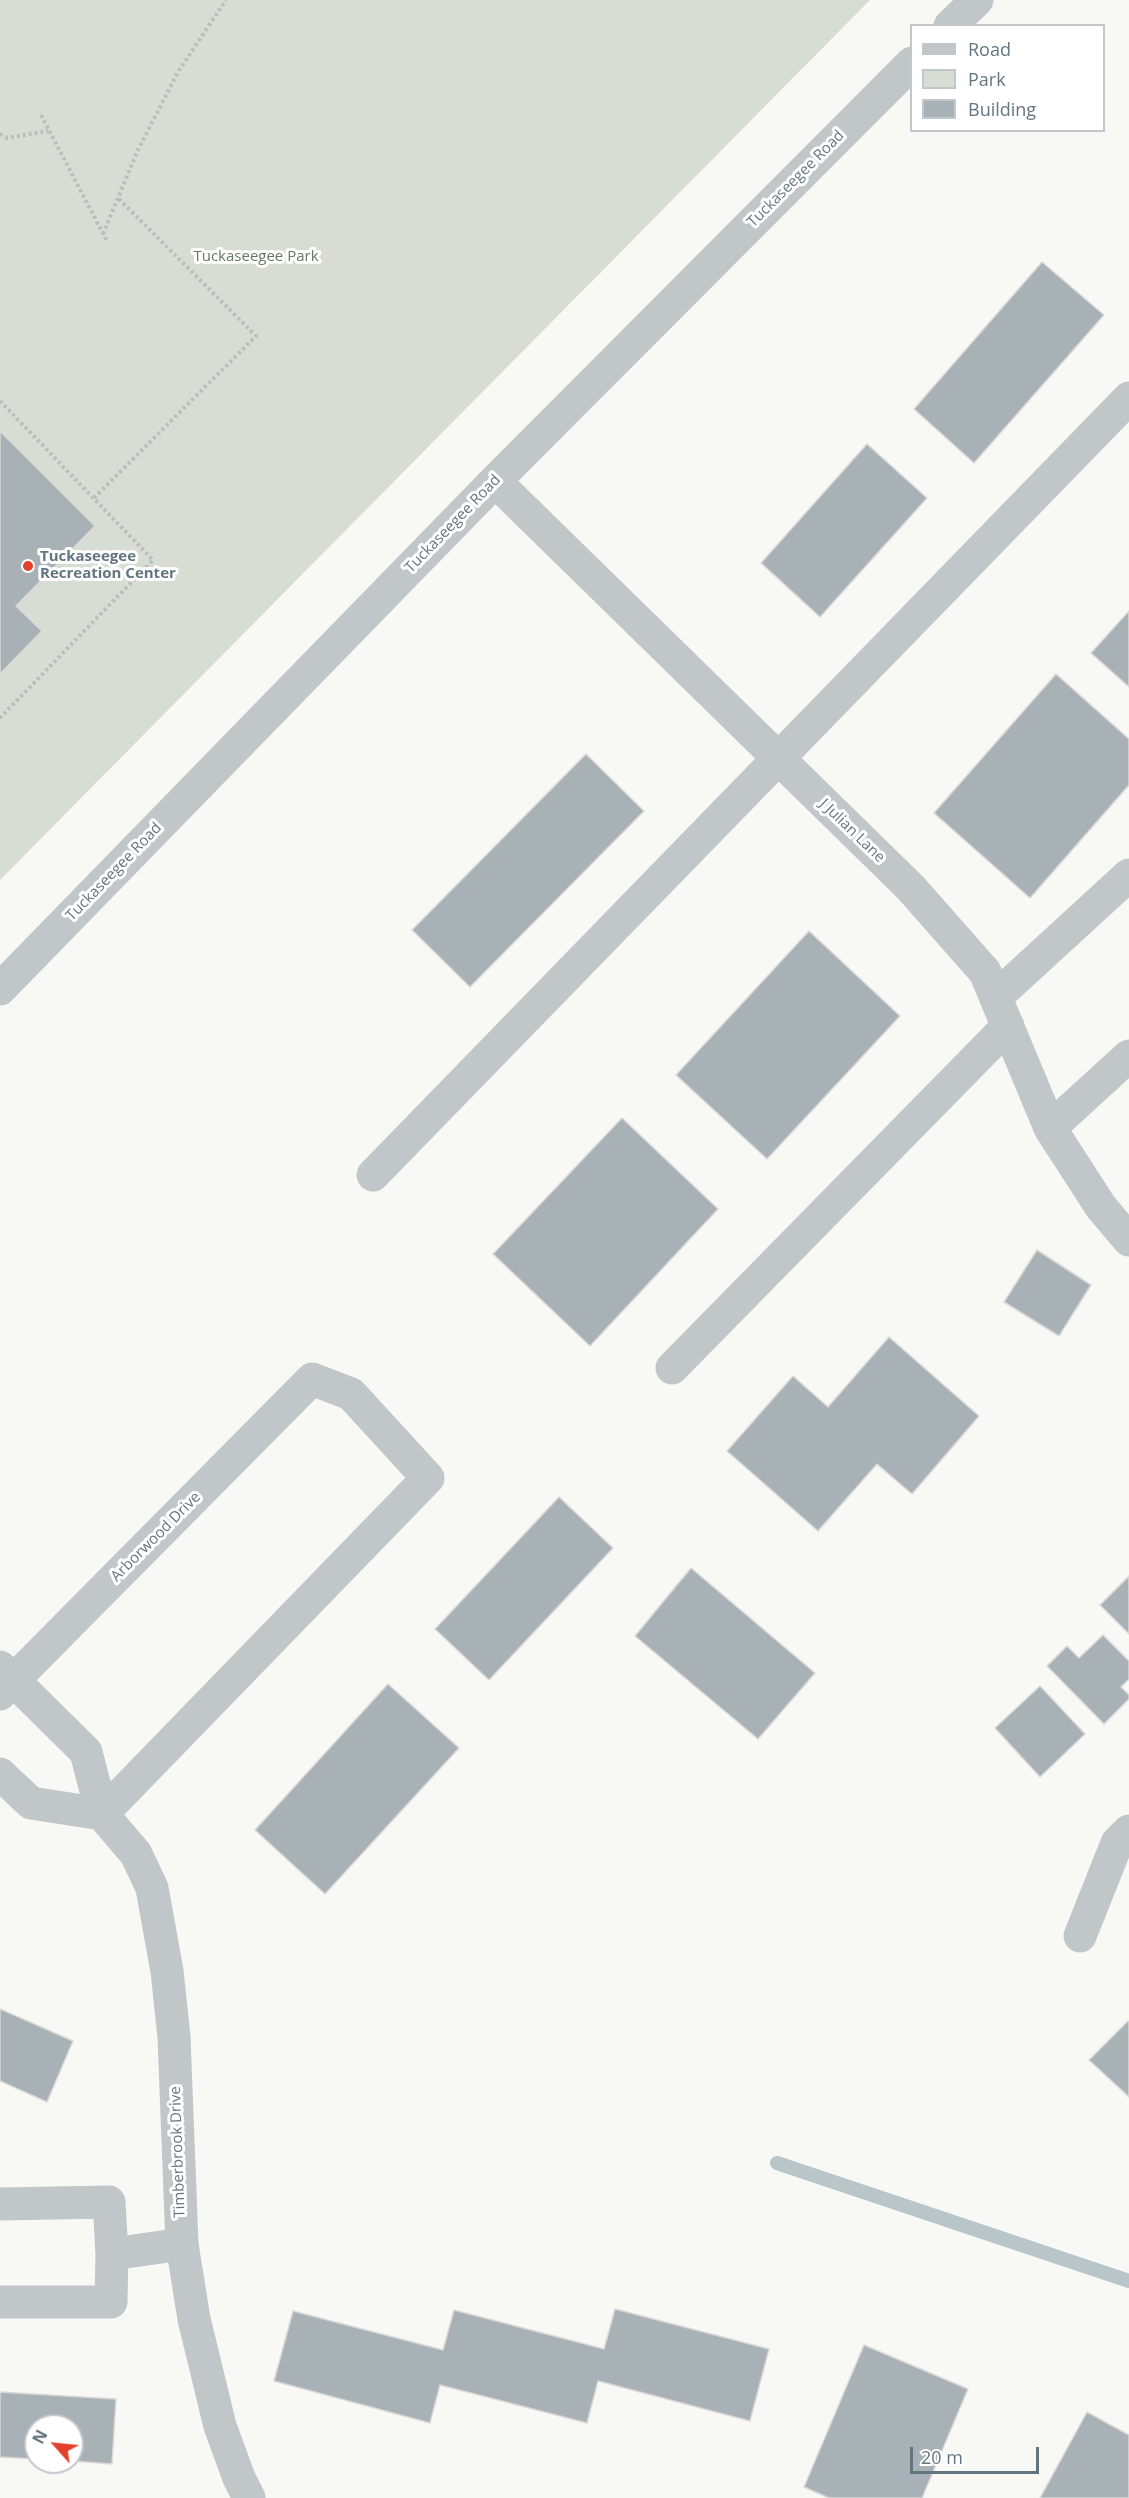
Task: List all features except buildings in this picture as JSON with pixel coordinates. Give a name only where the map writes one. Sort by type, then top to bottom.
[{"type":"street","points":[[952,24],[977,0]]},
{"type":"street","name":"Tuckaseegee Road","points":[[0,989],[495,481],[910,65]]},
{"type":"street","points":[[373,1175],[1129,398]]},
{"type":"street","name":"J Julian Lane","points":[[495,481],[911,888],[986,972],[1050,1128],[1101,1207],[1129,1240]]},
{"type":"street","points":[[672,1368],[1129,875]]},
{"type":"street","points":[[1050,1128],[1129,1056]]},
{"type":"street","name":"Arborwood Drive","points":[[4,1681],[312,1379],[351,1394],[428,1478],[102,1814]]},
{"type":"street","name":"Timberbrook Drive","points":[[4,1681],[86,1752],[102,1814],[136,1854],[152,1888],[167,1971],[174,2037],[182,2244],[194,2319],[220,2426],[238,2478],[249,2498]]},
{"type":"street","points":[[0,1774],[30,1803],[102,1814]]},
{"type":"street","points":[[1080,1936],[1117,1844],[1129,1831]]},
{"type":"street","points":[[0,2204],[109,2202],[112,2254],[111,2302],[0,2302]]},
{"type":"street","points":[[112,2254],[182,2244]]},
{"type":"path","points":[[103,234],[137,152],[178,72],[226,0]]},
{"type":"path","points":[[41,115],[108,243]]},
{"type":"path","points":[[0,134],[7,138],[48,131]]},
{"type":"path","points":[[94,498],[256,336],[118,198]]},
{"type":"path","points":[[0,401],[153,560],[0,718]]},
{"type":"green space","name":"Tuckaseegee Park","points":[[0,0],[870,0],[0,880]]},
{"type":"waterway","points":[[777,2163],[1129,2281]]},
{"type":"place","name":"Tuckaseegee Recreation Center","points":[[28,566]]}]
